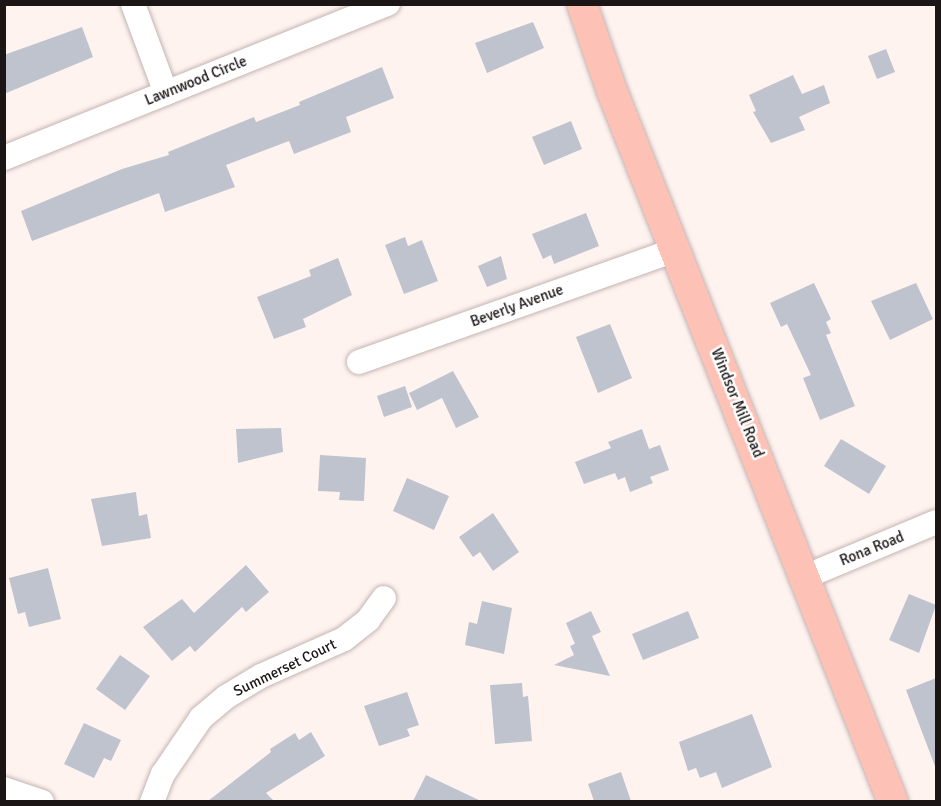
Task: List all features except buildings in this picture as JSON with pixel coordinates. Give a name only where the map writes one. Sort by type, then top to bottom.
[{"type":"main road","name":"Windsor Mill Road","points":[[582,4],[675,250],[807,576],[893,801]]},
{"type":"street","points":[[133,4],[166,93]]},
{"type":"street","name":"Lawnwood Circle","points":[[4,158],[388,4]]},
{"type":"street","name":"Beverly Avenue","points":[[359,362],[675,250]]},
{"type":"street","name":"Rona Road","points":[[807,576],[936,522]]},
{"type":"street","name":"Summerset Court","points":[[152,801],[169,764],[201,718],[226,697],[261,676],[344,639],[368,620],[384,598]]},
{"type":"street","points":[[4,789],[42,801]]}]
